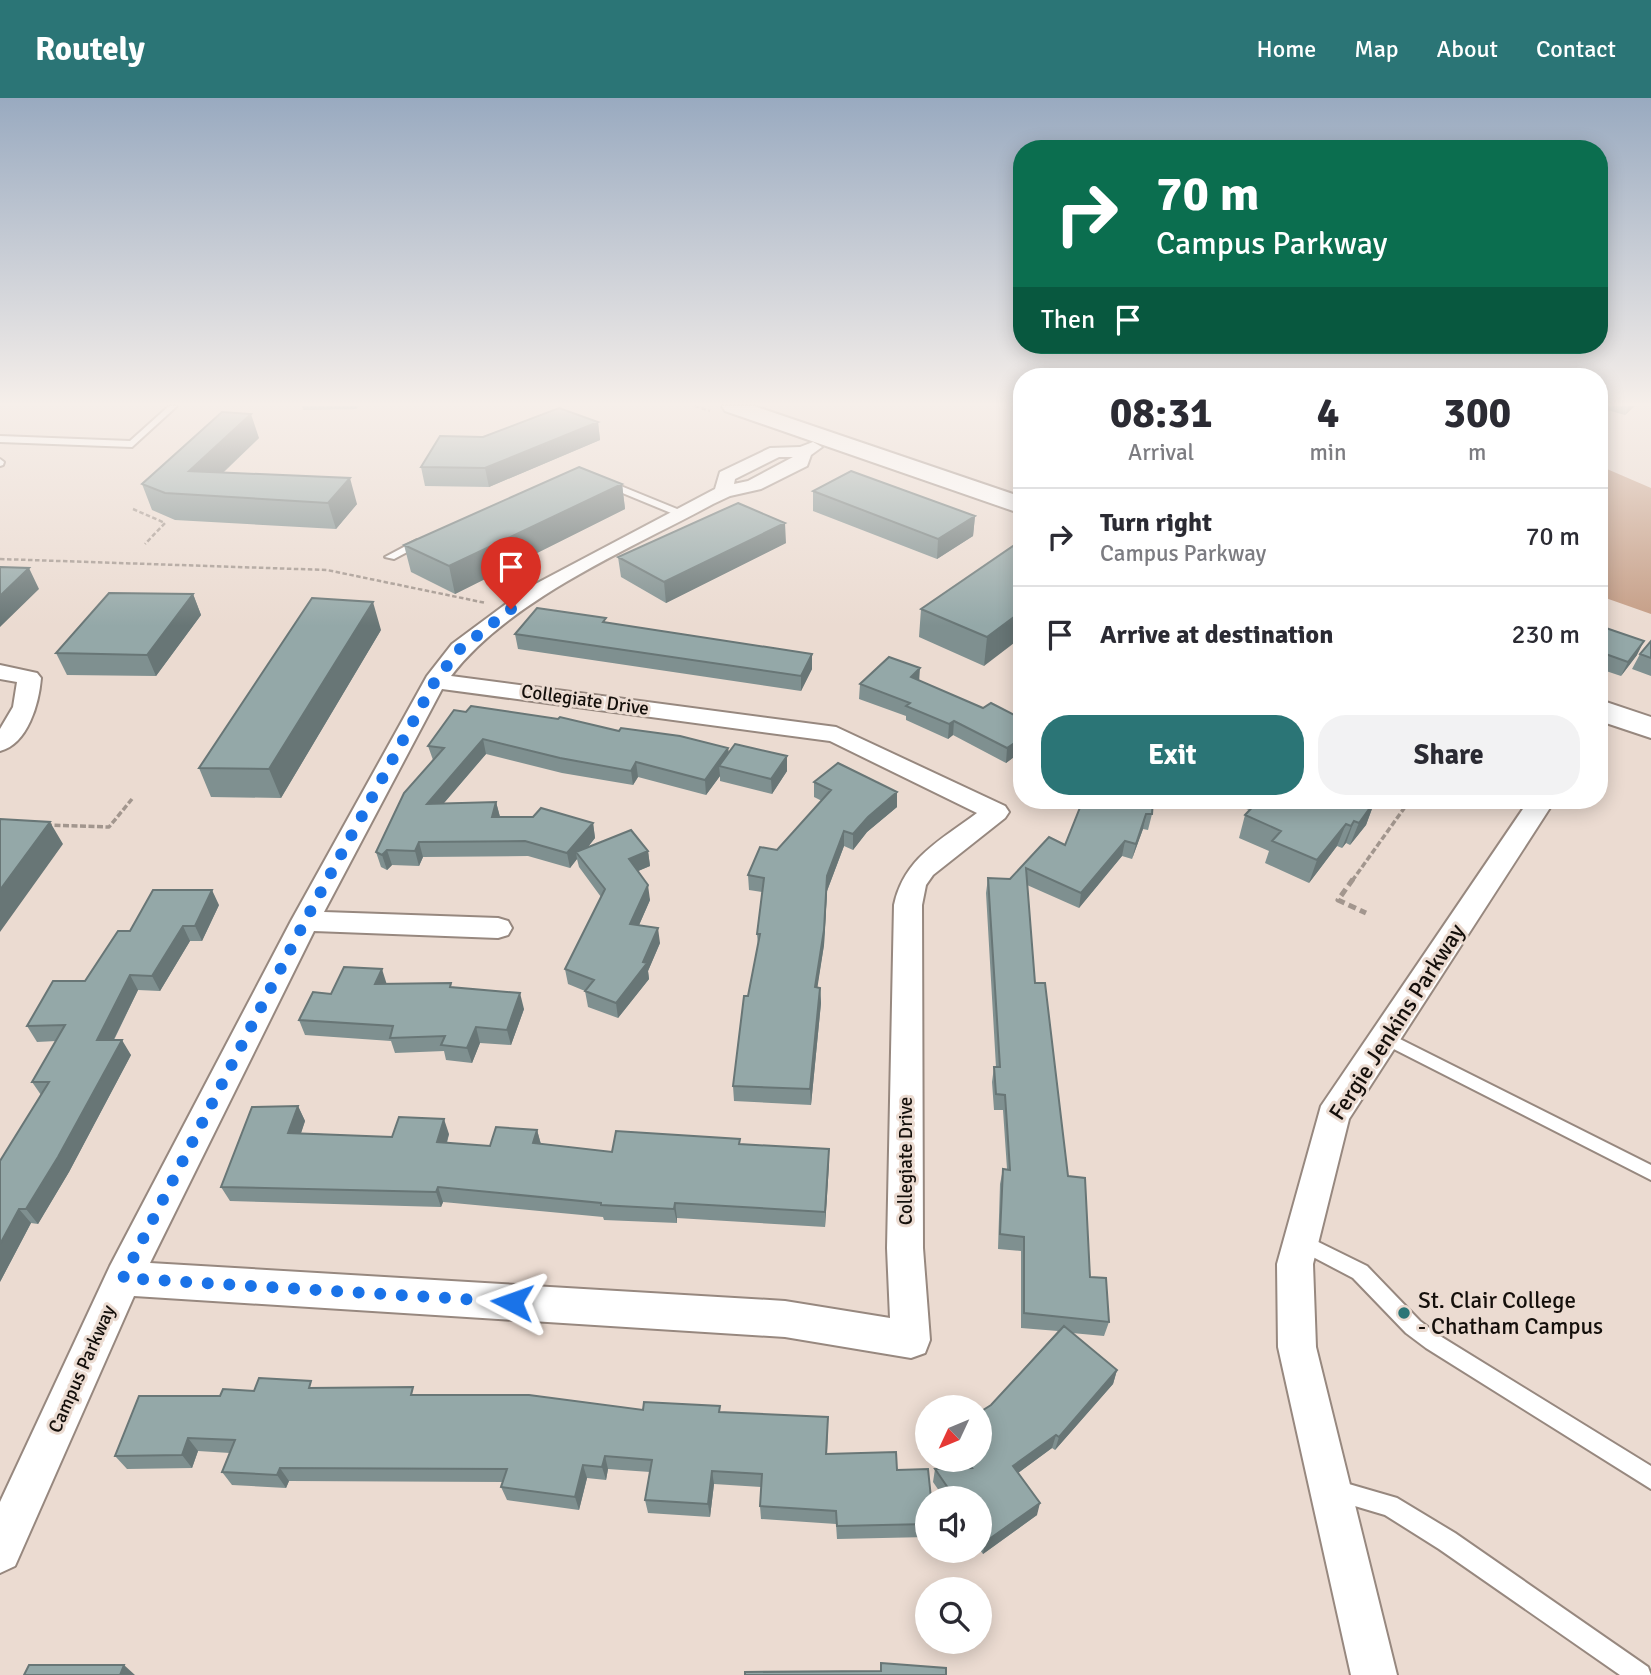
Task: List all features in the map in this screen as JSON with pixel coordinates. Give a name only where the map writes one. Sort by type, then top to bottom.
[{"type":"main road","points":[[946,480],[1013,503]]},
{"type":"main road","points":[[1608,714],[1651,727]]},
{"type":"street","name":"Campus Parkway","points":[[0,1551],[123,1278],[305,921],[435,681],[460,649],[533,593],[679,513],[724,492],[765,480]]},
{"type":"street","points":[[0,672],[29,678],[28,699],[19,722],[0,744]]},
{"type":"street","name":"Collegiate Drive","points":[[123,1278],[785,1319],[911,1340],[905,1248],[908,905],[912,885],[923,868],[996,812],[836,734],[435,681]]},
{"type":"street","name":"Fergie Jenkins Parkway","points":[[1374,1675],[1297,1347],[1294,1264],[1333,1116],[1536,809]]},
{"type":"street","points":[[305,921],[498,928]]},
{"type":"lane","points":[[595,480],[679,513]]},
{"type":"lane","points":[[390,557],[435,536]]},
{"type":"lane","points":[[1384,1037],[1651,1173]]},
{"type":"lane","points":[[1300,1241],[1360,1272],[1413,1327],[1433,1342],[1651,1478]]},
{"type":"lane","points":[[1330,1490],[1389,1506],[1401,1513],[1447,1541],[1640,1675]]},
{"type":"path","points":[[133,509],[165,523],[145,544]]},
{"type":"path","points":[[0,559],[327,570],[511,609]]},
{"type":"path","points":[[41,824],[109,827],[132,799]]},
{"type":"path","points":[[1366,913],[1338,900],[1404,809]]},
{"type":"shaded area","points":[[1608,480],[1632,480],[1651,488],[1651,614],[1608,599]]},
{"type":"building","points":[[147,480],[349,480],[328,503],[165,493],[142,484]]},
{"type":"building","points":[[551,480],[611,480],[622,484],[449,566],[404,545]]},
{"type":"building","points":[[835,480],[875,480],[975,516],[938,539],[813,491]]},
{"type":"building","points":[[738,503],[785,523],[664,582],[618,557]]},
{"type":"building","points":[[1013,546],[1013,618],[987,637],[921,609]]},
{"type":"building","points":[[0,567],[29,568],[0,596]]},
{"type":"building","points":[[109,593],[193,594],[147,655],[56,653]]},
{"type":"building","points":[[312,598],[373,602],[269,769],[199,768]]},
{"type":"building","points":[[537,608],[606,618],[603,622],[812,654],[801,676],[515,634]]},
{"type":"building","points":[[1608,629],[1644,641],[1628,662],[1608,655]]},
{"type":"building","points":[[1651,641],[1651,658],[1640,654]]},
{"type":"building","points":[[889,657],[920,668],[911,677],[983,708],[991,703],[1013,714],[1013,744],[1007,748],[954,721],[949,724],[906,706],[910,703],[860,684]]},
{"type":"building","points":[[471,706],[558,719],[560,717],[619,731],[621,728],[680,736],[728,748],[705,780],[636,762],[631,771],[560,758],[483,739],[427,804],[496,802],[492,817],[533,817],[541,808],[593,823],[567,853],[525,841],[419,842],[415,851],[387,850],[382,855],[376,852],[404,793],[444,748],[428,746],[454,710],[466,712]]},
{"type":"building","points":[[735,744],[787,756],[771,779],[719,766]]},
{"type":"building","points":[[838,763],[897,792],[853,834],[844,831],[827,876],[824,930],[815,987],[820,988],[810,1089],[733,1086],[744,996],[748,996],[760,934],[757,934],[764,878],[748,875],[760,847],[777,850],[831,790],[814,782]]},
{"type":"building","points":[[1079,809],[1152,809],[1152,814],[1146,814],[1136,844],[1125,841],[1081,893],[1026,868],[1035,983],[1045,983],[1068,1176],[1085,1178],[1090,1277],[1106,1278],[1109,1322],[1024,1313],[1024,1237],[1000,1234],[1003,1169],[1010,1170],[1005,1095],[996,1094],[994,1067],[1000,1067],[988,878],[1010,879],[1049,837],[1065,845]]},
{"type":"building","points":[[1251,809],[1369,809],[1359,823],[1354,821],[1351,826],[1346,824],[1317,860],[1272,841],[1281,831],[1245,815]]},
{"type":"building","points":[[0,819],[50,822],[0,890]]},
{"type":"building","points":[[631,830],[648,851],[629,859],[648,885],[630,924],[658,928],[643,962],[647,963],[616,1003],[585,991],[594,980],[565,969],[605,889],[576,852]]},
{"type":"building","points":[[153,890],[212,890],[195,926],[183,926],[152,976],[130,975],[97,1040],[122,1040],[58,1157],[26,1209],[19,1209],[0,1244],[0,1161],[49,1082],[32,1082],[65,1025],[27,1026],[53,981],[85,981],[118,931],[130,931]]},
{"type":"building","points":[[344,967],[382,969],[375,984],[451,983],[450,987],[520,993],[507,1030],[476,1027],[467,1048],[441,1045],[445,1036],[390,1038],[393,1026],[299,1020],[313,992],[331,994]]},
{"type":"building","points":[[298,1106],[288,1133],[392,1137],[399,1117],[444,1119],[437,1142],[490,1146],[496,1127],[537,1130],[533,1143],[612,1152],[616,1131],[740,1139],[739,1144],[829,1149],[825,1212],[675,1203],[674,1209],[601,1205],[438,1187],[436,1192],[221,1187],[252,1107]]},
{"type":"building","points":[[1064,1326],[1117,1370],[1059,1437],[1056,1435],[1013,1466],[1040,1503],[992,1537],[992,1486],[947,1486],[937,1472],[992,1472],[992,1404]]},
{"type":"building","points":[[259,1378],[311,1381],[309,1388],[413,1387],[411,1395],[529,1395],[643,1410],[644,1402],[720,1406],[719,1412],[828,1417],[826,1454],[896,1452],[897,1470],[928,1472],[930,1486],[915,1486],[915,1524],[837,1526],[836,1511],[760,1506],[762,1474],[712,1471],[708,1504],[645,1500],[652,1460],[605,1456],[602,1467],[583,1465],[575,1497],[501,1487],[507,1469],[280,1468],[277,1475],[222,1472],[235,1440],[188,1438],[182,1455],[115,1456],[139,1396],[220,1396],[223,1389],[254,1391]]},
{"type":"building","points":[[881,1663],[946,1668],[946,1675],[745,1675],[745,1672],[881,1671]]},
{"type":"building","points":[[29,1665],[124,1665],[120,1675],[24,1675]]},
{"type":"place","name":"St. Clair College - Chatham Campus","points":[[1404,1313]]},
{"type":"route","points":[[511,609],[460,649],[435,681],[305,921],[123,1278],[512,1302]]}]
